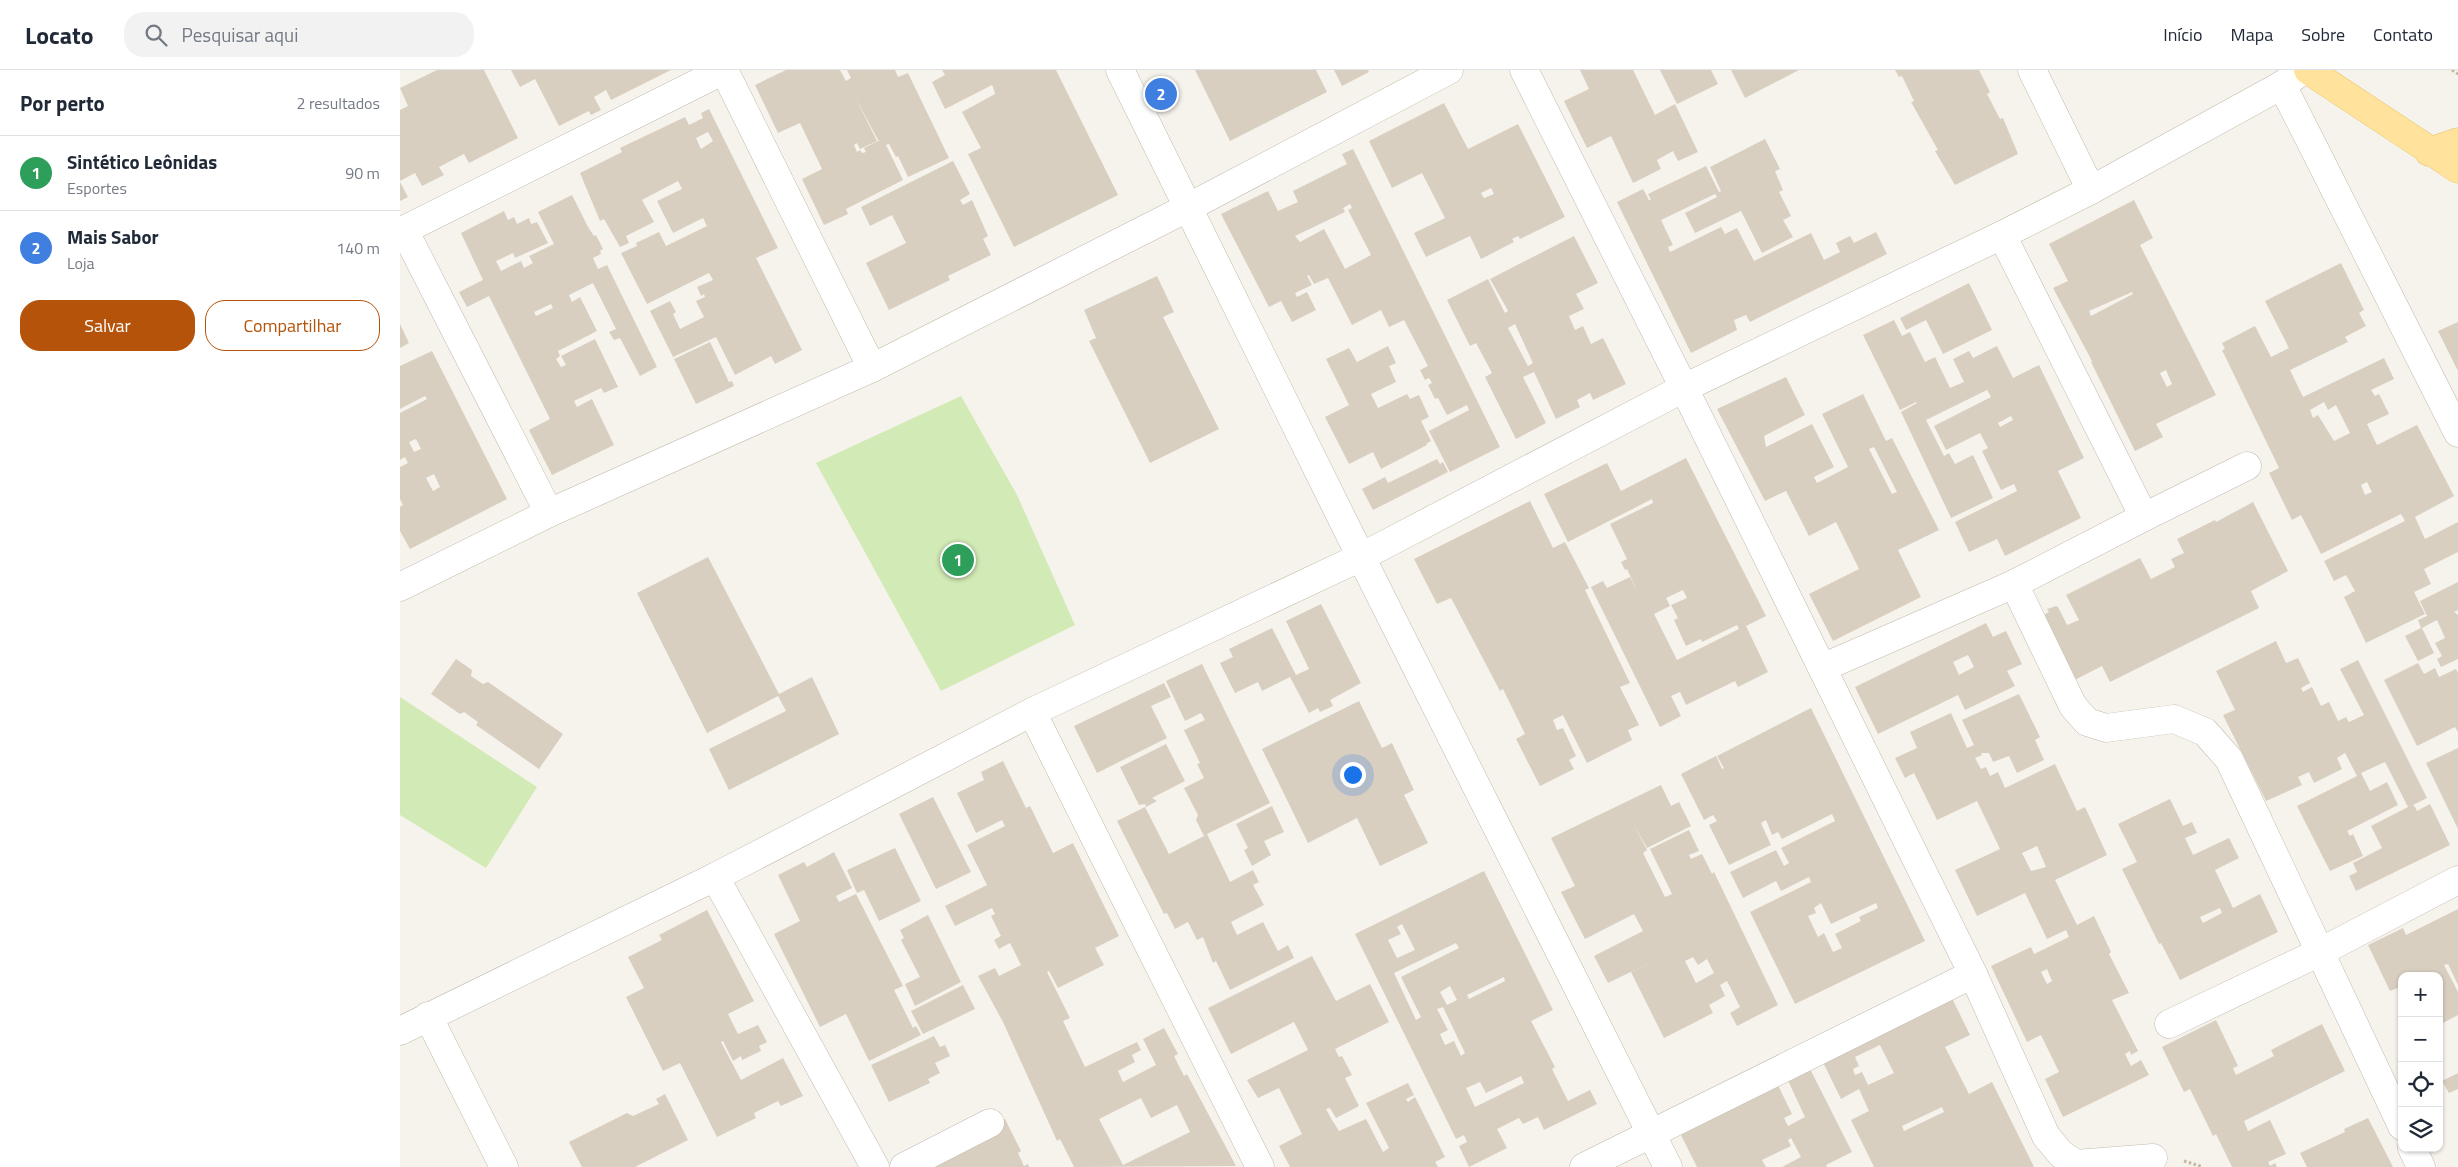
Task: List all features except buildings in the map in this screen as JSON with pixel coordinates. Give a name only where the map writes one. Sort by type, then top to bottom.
[{"type":"main road","points":[[2308,70],[2458,169]]},
{"type":"main road","points":[[2430,152],[2458,142]]},
{"type":"street","points":[[549,513],[402,231],[724,70],[872,368]]},
{"type":"street","points":[[1120,70],[1361,556],[1668,1167]]},
{"type":"street","points":[[400,587],[549,513],[872,368],[1189,207],[1448,70]]},
{"type":"street","points":[[1524,70],[1684,388],[1973,974],[2046,1136],[2061,1154],[2076,1164],[2153,1158]]},
{"type":"street","points":[[2032,70],[2091,190]]},
{"type":"street","points":[[400,1030],[715,877],[1032,712],[1361,556],[1684,388],[2002,235],[2091,190],[2293,77],[2458,433]]},
{"type":"street","points":[[2002,235],[2144,517]]},
{"type":"street","points":[[1822,668],[2014,584],[2247,466]]},
{"type":"street","points":[[2014,584],[2073,706],[2087,722],[2106,728],[2174,719],[2205,732],[2229,758],[2398,1118]]},
{"type":"street","points":[[1032,712],[1260,1167]]},
{"type":"street","points":[[715,877],[874,1167]]},
{"type":"street","points":[[2169,1024],[2320,952],[2458,880]]},
{"type":"street","points":[[1584,1167],[1652,1135],[1973,974]]},
{"type":"street","points":[[428,1016],[504,1167]]},
{"type":"street","points":[[904,1167],[990,1123]]},
{"type":"street","points":[[2414,1152],[2421,1167]]},
{"type":"path","points":[[2452,70],[2458,74]]},
{"type":"green space","points":[[961,396],[1017,495],[1075,625],[941,691],[816,463]]},
{"type":"green space","points":[[400,697],[537,787],[486,868],[400,815]]},
{"type":"place","name":"Mais Sabor","points":[[1161,94]]},
{"type":"place","name":"Sintético Leônidas","points":[[958,560]]}]
